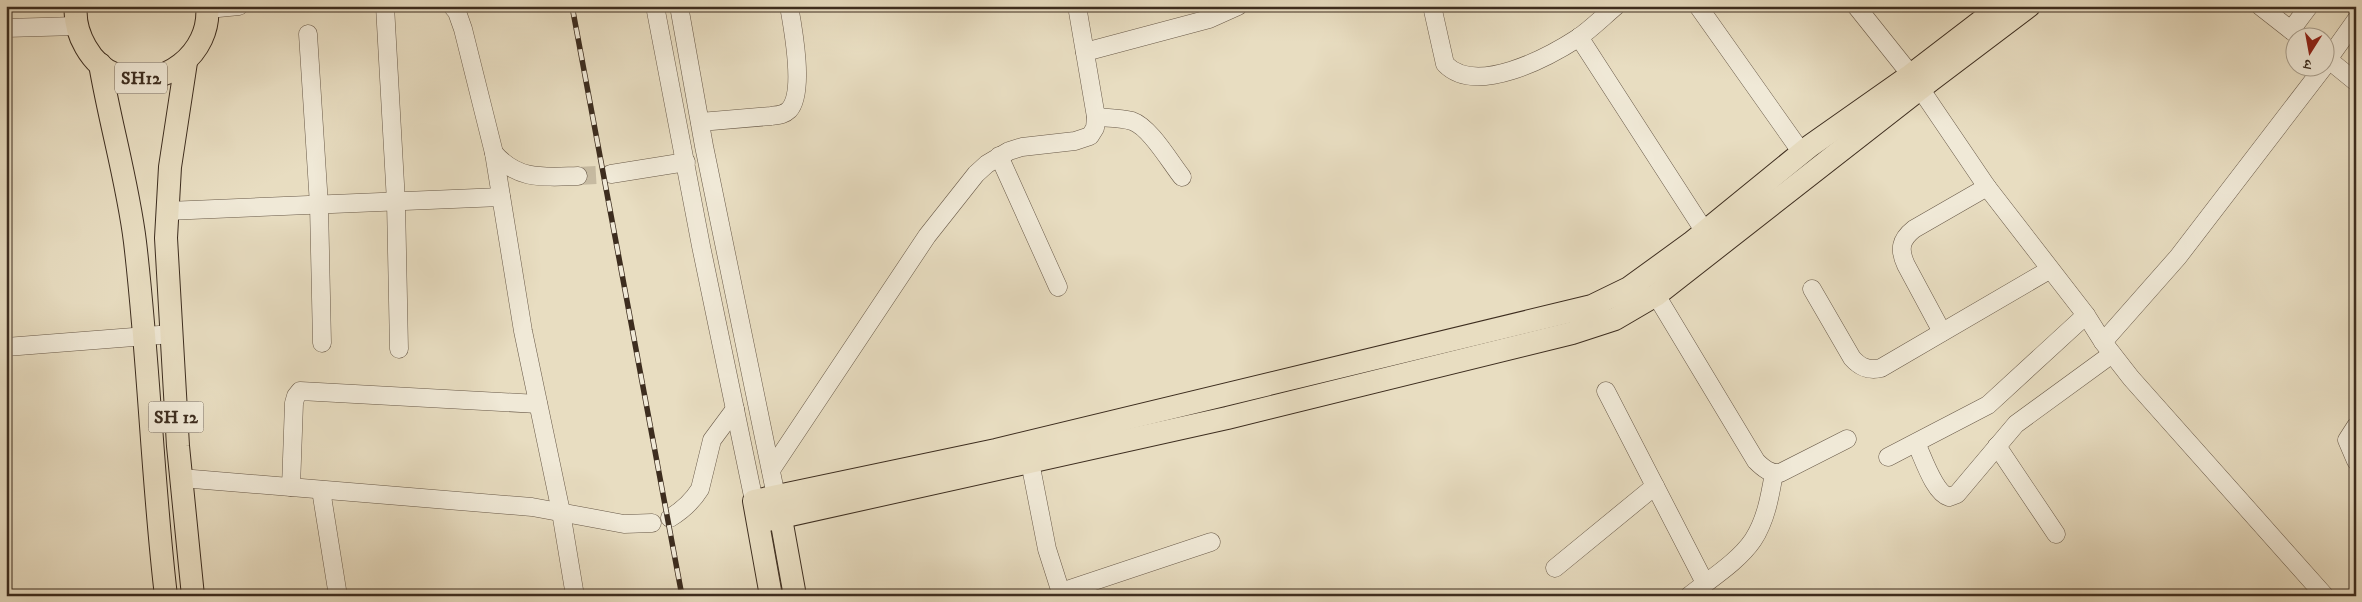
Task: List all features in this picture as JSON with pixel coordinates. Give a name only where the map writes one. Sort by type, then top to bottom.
[{"type":"main road","points":[[771,596],[756,512],[1030,462],[1227,418],[1572,333],[1614,319],[1656,295],[1916,82],[2001,6]]},
{"type":"main road","points":[[779,507],[996,450],[1592,306],[1629,288],[1705,232],[1802,152],[1916,82],[2029,6]]},
{"type":"main road","name":"SH12","points":[[76,16],[85,47],[100,64],[116,75],[137,78],[155,77],[171,72],[186,62],[198,47],[206,28],[208,7]]},
{"type":"main road","name":"SH12","points":[[166,238],[171,158],[186,62]]},
{"type":"main road","name":"SH12","points":[[100,64],[135,239]]},
{"type":"main road","name":"SH 12","points":[[166,238],[181,478],[193,596]]},
{"type":"main road","name":"SH 12","points":[[135,239],[145,337],[151,456],[166,596]]},
{"type":"main road","points":[[779,507],[795,596]]},
{"type":"street","points":[[208,7],[239,6]]},
{"type":"street","points":[[385,6],[396,202],[399,349]]},
{"type":"street","points":[[452,6],[457,12],[463,29],[494,153],[522,331],[561,512],[575,596]]},
{"type":"street","points":[[655,6],[756,512]]},
{"type":"street","points":[[679,6],[700,122],[779,507]]},
{"type":"street","points":[[700,122],[771,116],[782,114],[789,109],[795,98],[797,87],[793,28],[789,6]]},
{"type":"street","points":[[771,470],[942,214],[976,174],[999,156],[1022,147],[1084,139],[1090,136],[1095,128],[1096,118],[1077,6]]},
{"type":"street","points":[[1085,52],[1209,19],[1238,6]]},
{"type":"street","points":[[1432,6],[1444,64],[1450,70],[1474,78],[1493,76],[1544,57],[1580,36],[1616,6]]},
{"type":"street","points":[[1698,6],[1802,152]]},
{"type":"street","points":[[1856,6],[1916,82],[1987,187],[2049,270],[2086,315],[2131,378],[2325,596]]},
{"type":"street","points":[[2260,6],[2288,28]]},
{"type":"street","points":[[2299,28],[2309,6]]},
{"type":"street","points":[[6,28],[76,16]]},
{"type":"street","points":[[2334,50],[2356,20]]},
{"type":"street","points":[[308,34],[319,205],[322,343]]},
{"type":"street","points":[[1580,36],[1705,232]]},
{"type":"street","points":[[2334,68],[2356,82]]},
{"type":"street","points":[[1916,442],[1937,488],[1944,496],[1949,498],[1957,494],[2025,416],[2108,348],[2313,78]]},
{"type":"street","points":[[1096,118],[1124,120],[1140,125],[1149,133],[1182,177]]},
{"type":"street","points":[[494,153],[503,165],[515,172],[533,176],[578,176]]},
{"type":"street","points":[[999,156],[1058,287]]},
{"type":"street","points":[[611,174],[686,162]]},
{"type":"street","points":[[1942,332],[1902,257],[1902,243],[1906,235],[1914,229],[1987,187]]},
{"type":"street","points":[[167,211],[501,197]]},
{"type":"street","points":[[1812,288],[1852,358],[1858,365],[1866,368],[1881,368],[2049,270]]},
{"type":"street","points":[[1656,295],[1756,461],[1774,474],[1780,473],[1847,439]]},
{"type":"street","points":[[1888,457],[1988,405],[2086,315]]},
{"type":"street","points":[[6,347],[172,334]]},
{"type":"street","points":[[291,487],[294,403],[300,391],[538,404]]},
{"type":"street","points":[[1606,391],[1705,582]]},
{"type":"street","points":[[670,518],[686,506],[700,489],[712,440],[735,408]]},
{"type":"street","points":[[2356,426],[2347,440],[2356,461]]},
{"type":"street","points":[[1997,446],[2056,534]]},
{"type":"street","points":[[1030,462],[1047,549],[1062,594],[1211,542]]},
{"type":"street","points":[[1689,596],[1742,553],[1754,538],[1767,505],[1774,474]]},
{"type":"street","points":[[181,478],[532,507],[624,524],[652,523]]},
{"type":"street","points":[[1555,568],[1655,486]]},
{"type":"street","points":[[321,490],[338,596]]},
{"type":"tunnel","points":[[578,176],[611,174]]},
{"type":"railway","points":[[572,6],[682,596]]}]
